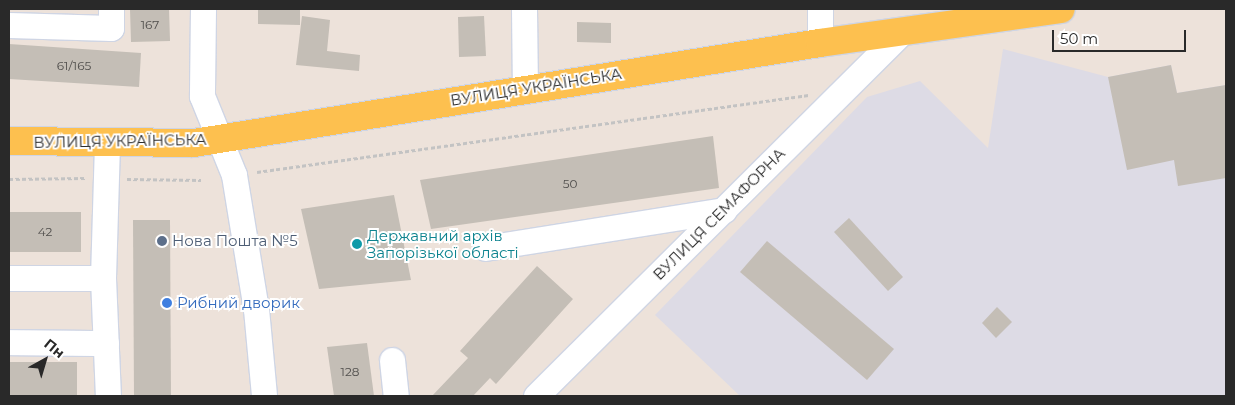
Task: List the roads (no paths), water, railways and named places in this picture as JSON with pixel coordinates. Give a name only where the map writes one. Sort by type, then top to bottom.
[{"type":"main road","name":"ВУЛИЦЯ УКРАЇНСЬКА","points":[[9,141],[194,143],[820,42],[1061,9]]},
{"type":"street","points":[[9,26],[111,28],[111,9]]},
{"type":"street","points":[[203,9],[202,96],[234,175],[256,309],[264,396]]},
{"type":"street","points":[[524,9],[526,89]]},
{"type":"street","points":[[820,9],[820,42]]},
{"type":"street","name":"ВУЛИЦЯ СЕМАФОРНА","points":[[536,396],[902,32]]},
{"type":"street","points":[[107,142],[103,278],[108,396]]},
{"type":"street","points":[[485,248],[724,210]]},
{"type":"street","points":[[9,278],[103,278]]},
{"type":"street","points":[[9,342],[106,343]]},
{"type":"street","points":[[392,360],[396,396]]},
{"type":"place","name":"Нова Пошта №5","points":[[162,241]]},
{"type":"place","name":"Державний архів Запорізької області","points":[[357,244]]},
{"type":"place","name":"Рибний дворик","points":[[167,303]]}]
